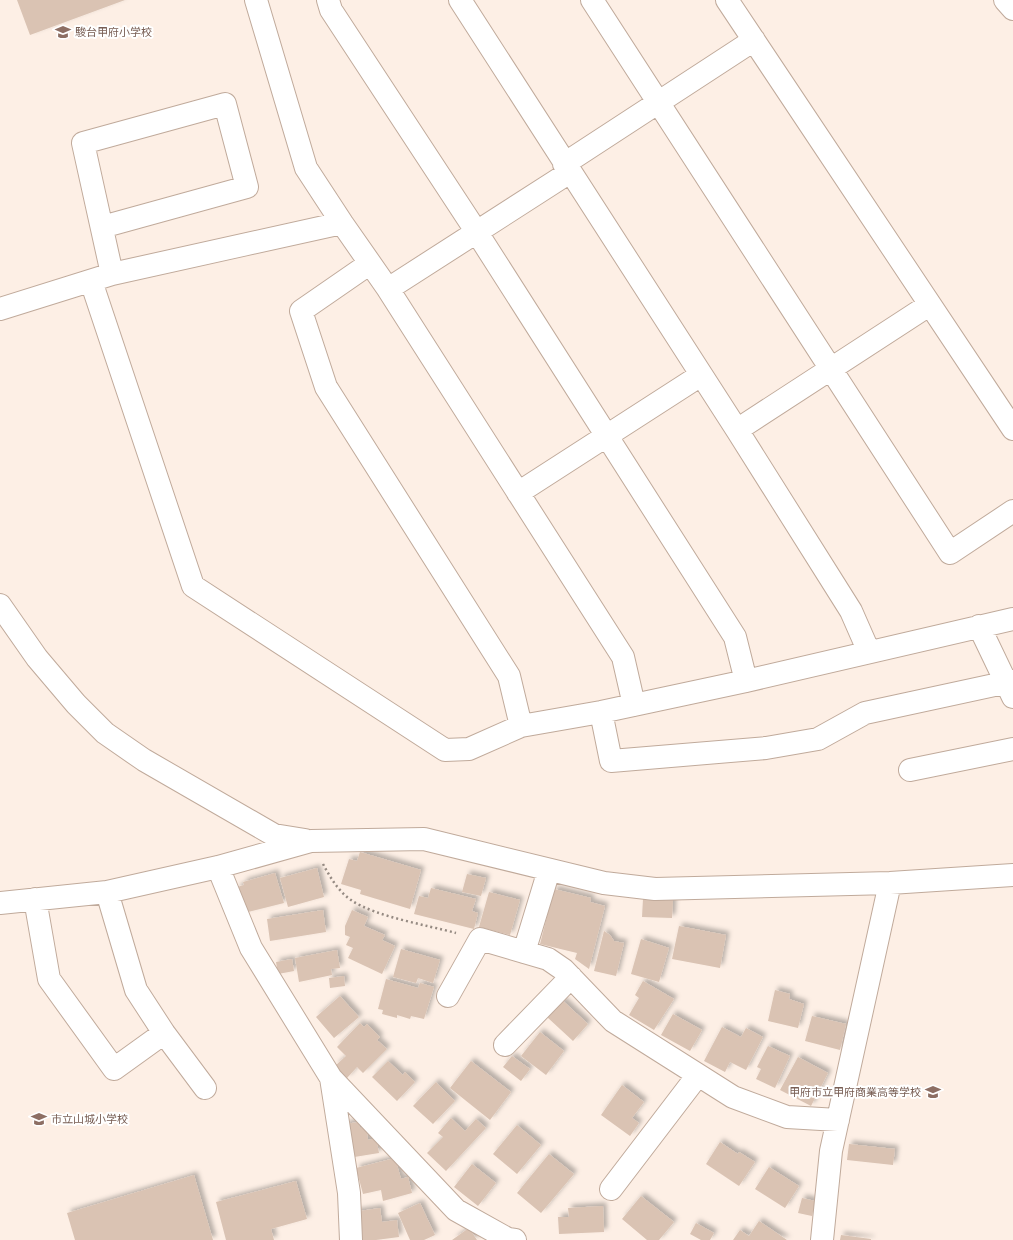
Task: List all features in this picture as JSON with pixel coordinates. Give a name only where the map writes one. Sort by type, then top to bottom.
[{"type":"street","points":[[256,0],[306,168],[369,264],[388,289],[623,657],[634,705]]},
{"type":"street","points":[[328,0],[331,10],[476,231],[736,637],[746,680]]},
{"type":"street","points":[[460,0],[737,430],[851,611],[869,652]]},
{"type":"street","points":[[592,0],[950,553],[1013,511]]},
{"type":"street","points":[[727,0],[1013,429]]},
{"type":"street","points":[[1005,0],[1013,9]]},
{"type":"street","points":[[388,289],[476,231],[658,103],[754,40]]},
{"type":"street","points":[[102,227],[246,187],[225,104],[83,143],[112,274]]},
{"type":"street","points":[[0,309],[112,274],[342,223]]},
{"type":"street","points":[[369,264],[300,311],[326,388],[509,676],[521,726]]},
{"type":"street","points":[[91,280],[193,586],[445,750],[469,749],[521,726],[634,705],[1013,619]]},
{"type":"street","points":[[737,430],[831,371],[929,305]]},
{"type":"street","points":[[518,493],[702,376]]},
{"type":"street","points":[[0,605],[37,658],[76,704],[105,733],[144,760],[274,835],[311,840],[424,839],[604,883],[655,889],[890,883],[1013,875]]},
{"type":"street","points":[[601,712],[611,760],[766,748],[818,739],[865,713],[1011,687],[979,626]]},
{"type":"street","points":[[910,770],[1013,749]]},
{"type":"street","points":[[0,903],[107,892],[218,867],[311,840]]},
{"type":"street","points":[[218,867],[251,948],[331,1078],[456,1210],[508,1239],[515,1240]]},
{"type":"street","points":[[524,952],[549,870]]},
{"type":"street","points":[[822,1240],[831,1151],[890,883]]},
{"type":"street","points":[[107,892],[136,990],[164,1033],[204,1088]]},
{"type":"street","points":[[35,899],[49,979],[114,1069],[164,1033]]},
{"type":"street","points":[[448,996],[480,939],[548,959],[564,970],[613,1021],[733,1097],[787,1117],[838,1120]]},
{"type":"street","points":[[504,1045],[571,977]]},
{"type":"street","points":[[611,1188],[698,1075]]},
{"type":"street","points":[[331,1078],[349,1193],[352,1240]]},
{"type":"path","points":[[311,840],[332,881],[350,900],[370,910],[480,939]]},
{"type":"building","points":[[17,0],[125,0],[30,35]]},
{"type":"building","points":[[360,852],[421,870],[410,909],[360,894],[361,890],[341,884],[349,859],[357,861]]},
{"type":"building","points":[[317,868],[324,897],[288,907],[280,878]]},
{"type":"building","points":[[275,873],[284,903],[244,913],[237,887],[244,885],[243,882]]},
{"type":"building","points":[[467,874],[486,878],[481,896],[462,892]]},
{"type":"building","points":[[431,888],[476,899],[472,911],[478,913],[474,929],[414,914],[419,896],[428,898]]},
{"type":"building","points":[[554,889],[591,898],[590,902],[605,906],[589,969],[575,959],[577,953],[540,944]]},
{"type":"building","points":[[489,892],[520,900],[510,935],[479,927]]},
{"type":"building","points":[[643,899],[673,900],[672,918],[642,917]]},
{"type":"building","points":[[323,910],[326,932],[270,941],[267,919]]},
{"type":"building","points":[[352,910],[368,917],[364,926],[385,935],[382,940],[395,946],[382,974],[348,958],[353,948],[346,945],[350,937],[345,935],[345,926]]},
{"type":"building","points":[[679,926],[726,935],[720,968],[672,959]]},
{"type":"building","points":[[604,931],[610,935],[614,941],[624,943],[616,976],[594,971]]},
{"type":"building","points":[[641,939],[669,948],[659,982],[631,974]]},
{"type":"building","points":[[401,949],[440,960],[433,983],[418,978],[416,983],[393,977]]},
{"type":"building","points":[[337,950],[340,968],[331,969],[332,975],[299,982],[295,958]]},
{"type":"building","points":[[292,959],[294,971],[278,974],[276,962]]},
{"type":"building","points":[[344,976],[345,986],[330,988],[329,978]]},
{"type":"building","points":[[386,979],[418,988],[420,983],[434,987],[424,1019],[411,1016],[410,1019],[397,1015],[397,1018],[382,1014],[383,1010],[378,1009]]},
{"type":"building","points":[[643,981],[674,999],[654,1030],[629,1015],[639,998],[635,995]]},
{"type":"building","points":[[775,990],[790,994],[789,999],[804,1004],[798,1028],[768,1021]]},
{"type":"building","points":[[340,996],[359,1017],[334,1038],[316,1017]]},
{"type":"building","points":[[562,1000],[588,1024],[573,1041],[547,1017]]},
{"type":"building","points":[[673,1014],[702,1030],[690,1051],[661,1035]]},
{"type":"building","points":[[812,1016],[846,1024],[840,1050],[805,1041]]},
{"type":"building","points":[[360,1023],[364,1027],[367,1024],[380,1037],[377,1040],[387,1049],[363,1073],[357,1067],[347,1078],[335,1066],[346,1056],[337,1047]]},
{"type":"building","points":[[722,1027],[741,1037],[746,1028],[763,1037],[746,1070],[730,1062],[725,1072],[704,1061]]},
{"type":"building","points":[[540,1032],[564,1051],[546,1075],[521,1056]]},
{"type":"building","points":[[768,1046],[790,1056],[775,1088],[756,1079],[761,1069],[757,1067]]},
{"type":"building","points":[[512,1056],[530,1069],[521,1081],[503,1067]]},
{"type":"building","points":[[798,1057],[828,1073],[811,1106],[780,1090]]},
{"type":"building","points":[[388,1061],[403,1075],[405,1072],[415,1082],[397,1101],[372,1077]]},
{"type":"building","points":[[471,1061],[511,1092],[490,1120],[450,1088]]},
{"type":"building","points":[[436,1082],[455,1101],[433,1124],[413,1106]]},
{"type":"building","points":[[622,1085],[644,1102],[632,1118],[639,1123],[630,1136],[601,1115]]},
{"type":"building","points":[[451,1118],[465,1131],[476,1119],[486,1128],[446,1171],[427,1153],[443,1137],[438,1133]]},
{"type":"building","points":[[359,1122],[360,1128],[366,1127],[368,1140],[376,1138],[379,1153],[348,1158],[345,1124]]},
{"type":"building","points":[[517,1125],[541,1145],[517,1174],[493,1154]]},
{"type":"building","points":[[720,1142],[738,1154],[739,1152],[755,1162],[739,1186],[706,1164]]},
{"type":"building","points":[[849,1144],[895,1149],[893,1165],[847,1160]]},
{"type":"building","points":[[549,1154],[574,1174],[541,1213],[517,1193]]},
{"type":"building","points":[[395,1158],[401,1179],[408,1177],[412,1193],[383,1201],[381,1190],[363,1194],[356,1168]]},
{"type":"building","points":[[472,1164],[496,1183],[478,1206],[454,1187]]},
{"type":"building","points":[[769,1167],[799,1186],[785,1208],[755,1189]]},
{"type":"building","points":[[194,1175],[213,1240],[75,1240],[67,1213]]},
{"type":"building","points":[[296,1181],[307,1219],[271,1229],[274,1240],[226,1240],[216,1202]]},
{"type":"building","points":[[641,1196],[674,1222],[659,1240],[647,1240],[622,1219]]},
{"type":"building","points":[[802,1198],[815,1201],[812,1216],[798,1213]]},
{"type":"building","points":[[420,1203],[435,1235],[424,1240],[410,1240],[398,1213]]},
{"type":"building","points":[[603,1206],[604,1232],[559,1234],[558,1217],[569,1217],[568,1208]]},
{"type":"building","points":[[380,1208],[382,1222],[397,1220],[399,1237],[376,1240],[358,1240],[353,1212]]},
{"type":"building","points":[[759,1221],[787,1240],[733,1240],[740,1230],[749,1236]]},
{"type":"building","points":[[696,1223],[714,1233],[710,1240],[701,1240],[690,1234]]},
{"type":"building","points":[[469,1228],[477,1240],[452,1240]]},
{"type":"building","points":[[841,1235],[871,1239],[871,1240],[840,1240]]},
{"type":"place","name":"駿台甲府小学校","points":[[63,32]]},
{"type":"place","name":"甲府市立甲府商業高等学校","points":[[933,1092]]},
{"type":"place","name":"市立山城小学校","points":[[39,1119]]}]
